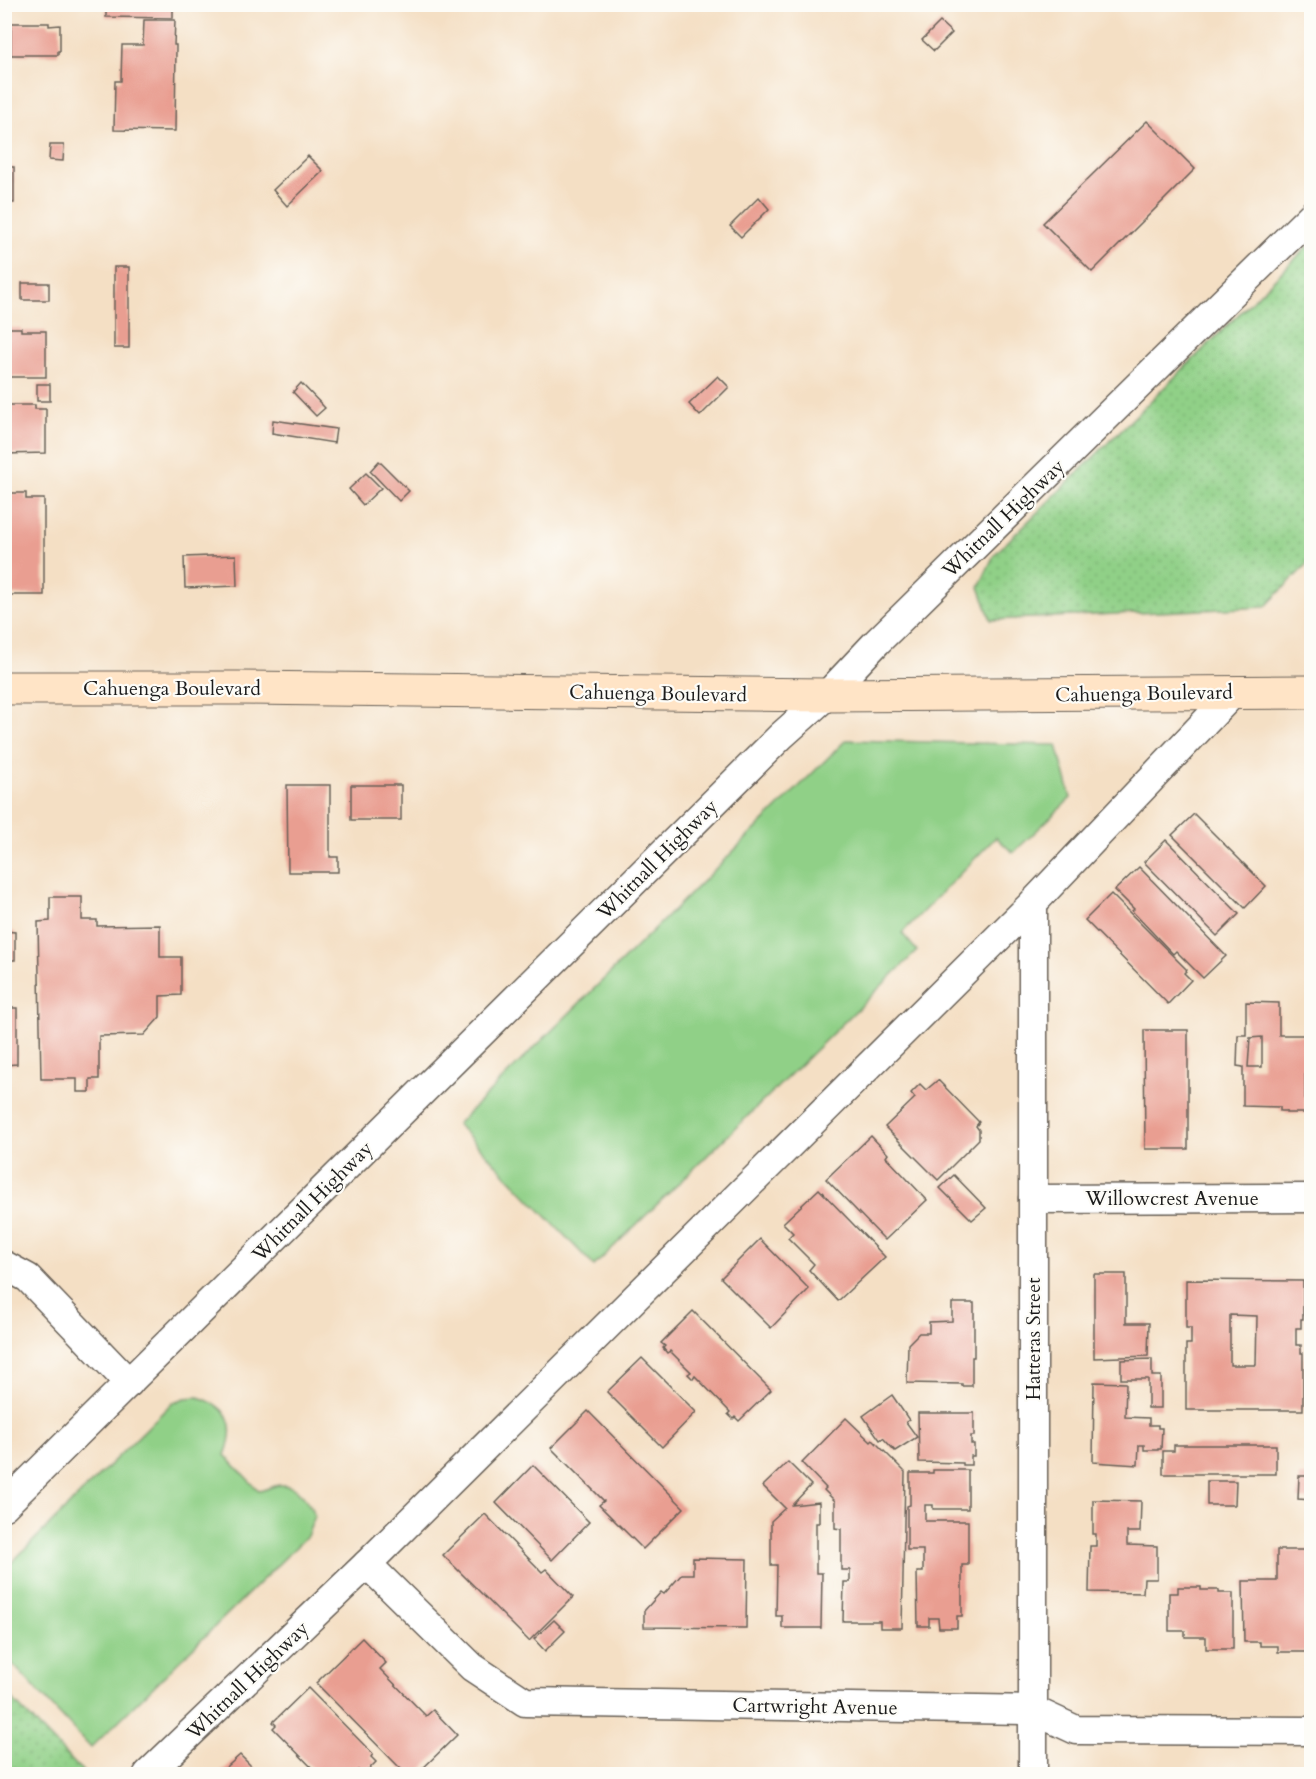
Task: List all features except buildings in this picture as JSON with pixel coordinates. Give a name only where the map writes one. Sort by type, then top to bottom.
[{"type":"main road","name":"Cahuenga Boulevard","points":[[4,688],[238,688],[827,695],[1311,692]]},
{"type":"street","name":"Whitnall Highway","points":[[4,1506],[1311,215]]},
{"type":"street","name":"Whitnall Highway","points":[[148,1774],[367,1564],[1033,903],[1234,692]]},
{"type":"street","name":"Hatteras Street","points":[[1033,903],[1033,1774]]},
{"type":"street","name":"Willowcrest Avenue","points":[[1033,1198],[1311,1198]]},
{"type":"street","points":[[4,1265],[28,1278],[129,1383]]},
{"type":"street","name":"Cartwright Avenue","points":[[367,1564],[472,1667],[525,1702],[1033,1710],[1076,1730],[1311,1731]]},
{"type":"green space","points":[[1311,243],[1311,560],[1265,607],[991,620],[979,587],[994,555]]},
{"type":"green space","points":[[846,740],[1057,745],[1071,798],[1013,853],[996,837],[902,933],[917,951],[594,1266],[457,1124]]},
{"type":"green space","points":[[198,1397],[217,1406],[228,1418],[230,1435],[225,1455],[259,1491],[279,1485],[292,1487],[306,1499],[315,1516],[307,1536],[91,1748],[5,1656],[5,1569],[172,1403],[185,1398]]},
{"type":"green space","points":[[5,1692],[85,1774],[5,1774]]}]
